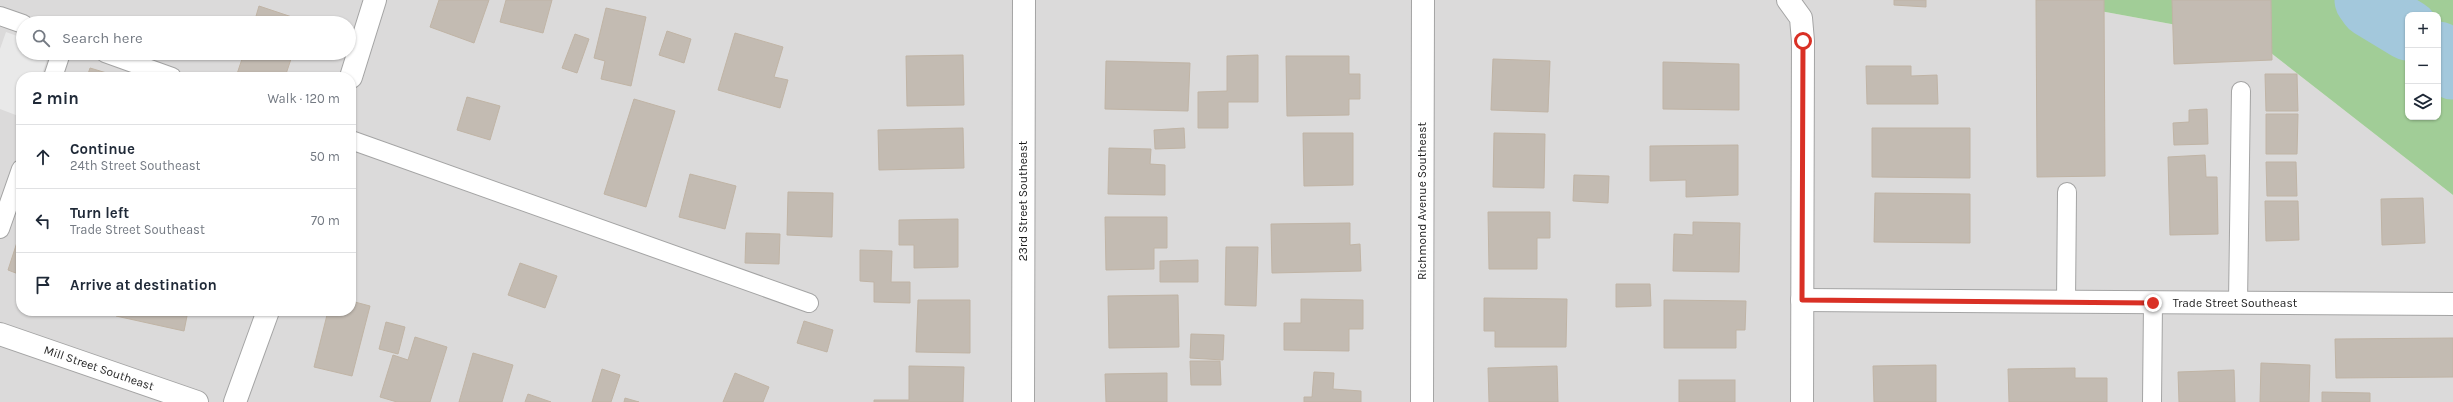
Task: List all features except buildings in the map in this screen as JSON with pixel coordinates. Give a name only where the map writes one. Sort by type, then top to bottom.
[{"type":"street","points":[[353,72],[375,0]]},
{"type":"street","name":"23rd Street Southeast","points":[[1023,402],[1024,0]]},
{"type":"street","name":"Richmond Avenue Southeast","points":[[1422,402],[1423,0]]},
{"type":"street","points":[[1791,2],[1801,18],[1803,41],[1802,402]]},
{"type":"street","name":"Trade Street Southeast","points":[[1802,300],[2453,304]]},
{"type":"street","points":[[235,402],[266,316]]},
{"type":"street","name":"Mill Street Southeast","points":[[0,334],[197,402]]},
{"type":"lane","points":[[0,16],[16,22]]},
{"type":"lane","points":[[55,72],[59,60]]},
{"type":"lane","points":[[125,60],[158,72]]},
{"type":"lane","points":[[2238,303],[2241,91]]},
{"type":"lane","points":[[356,142],[810,303]]},
{"type":"lane","points":[[0,229],[16,183]]},
{"type":"lane","points":[[2066,302],[2067,192]]},
{"type":"lane","points":[[2152,402],[2153,303]]},
{"type":"shaded area","points":[[0,0],[2040,0],[2253,39],[2453,195],[2453,402],[0,402]]},
{"type":"shaded area","points":[[6,32],[16,36],[16,60],[47,60],[43,72],[16,72],[16,115],[0,109],[0,49]]},
{"type":"green space","points":[[2040,0],[2453,0],[2453,195],[2253,39]]},
{"type":"waterway","points":[[2365,0],[2370,7],[2405,28]]},
{"type":"waterway","points":[[2441,55],[2453,69]]},
{"type":"route","points":[[1803,41],[1802,300],[2153,303]]}]
